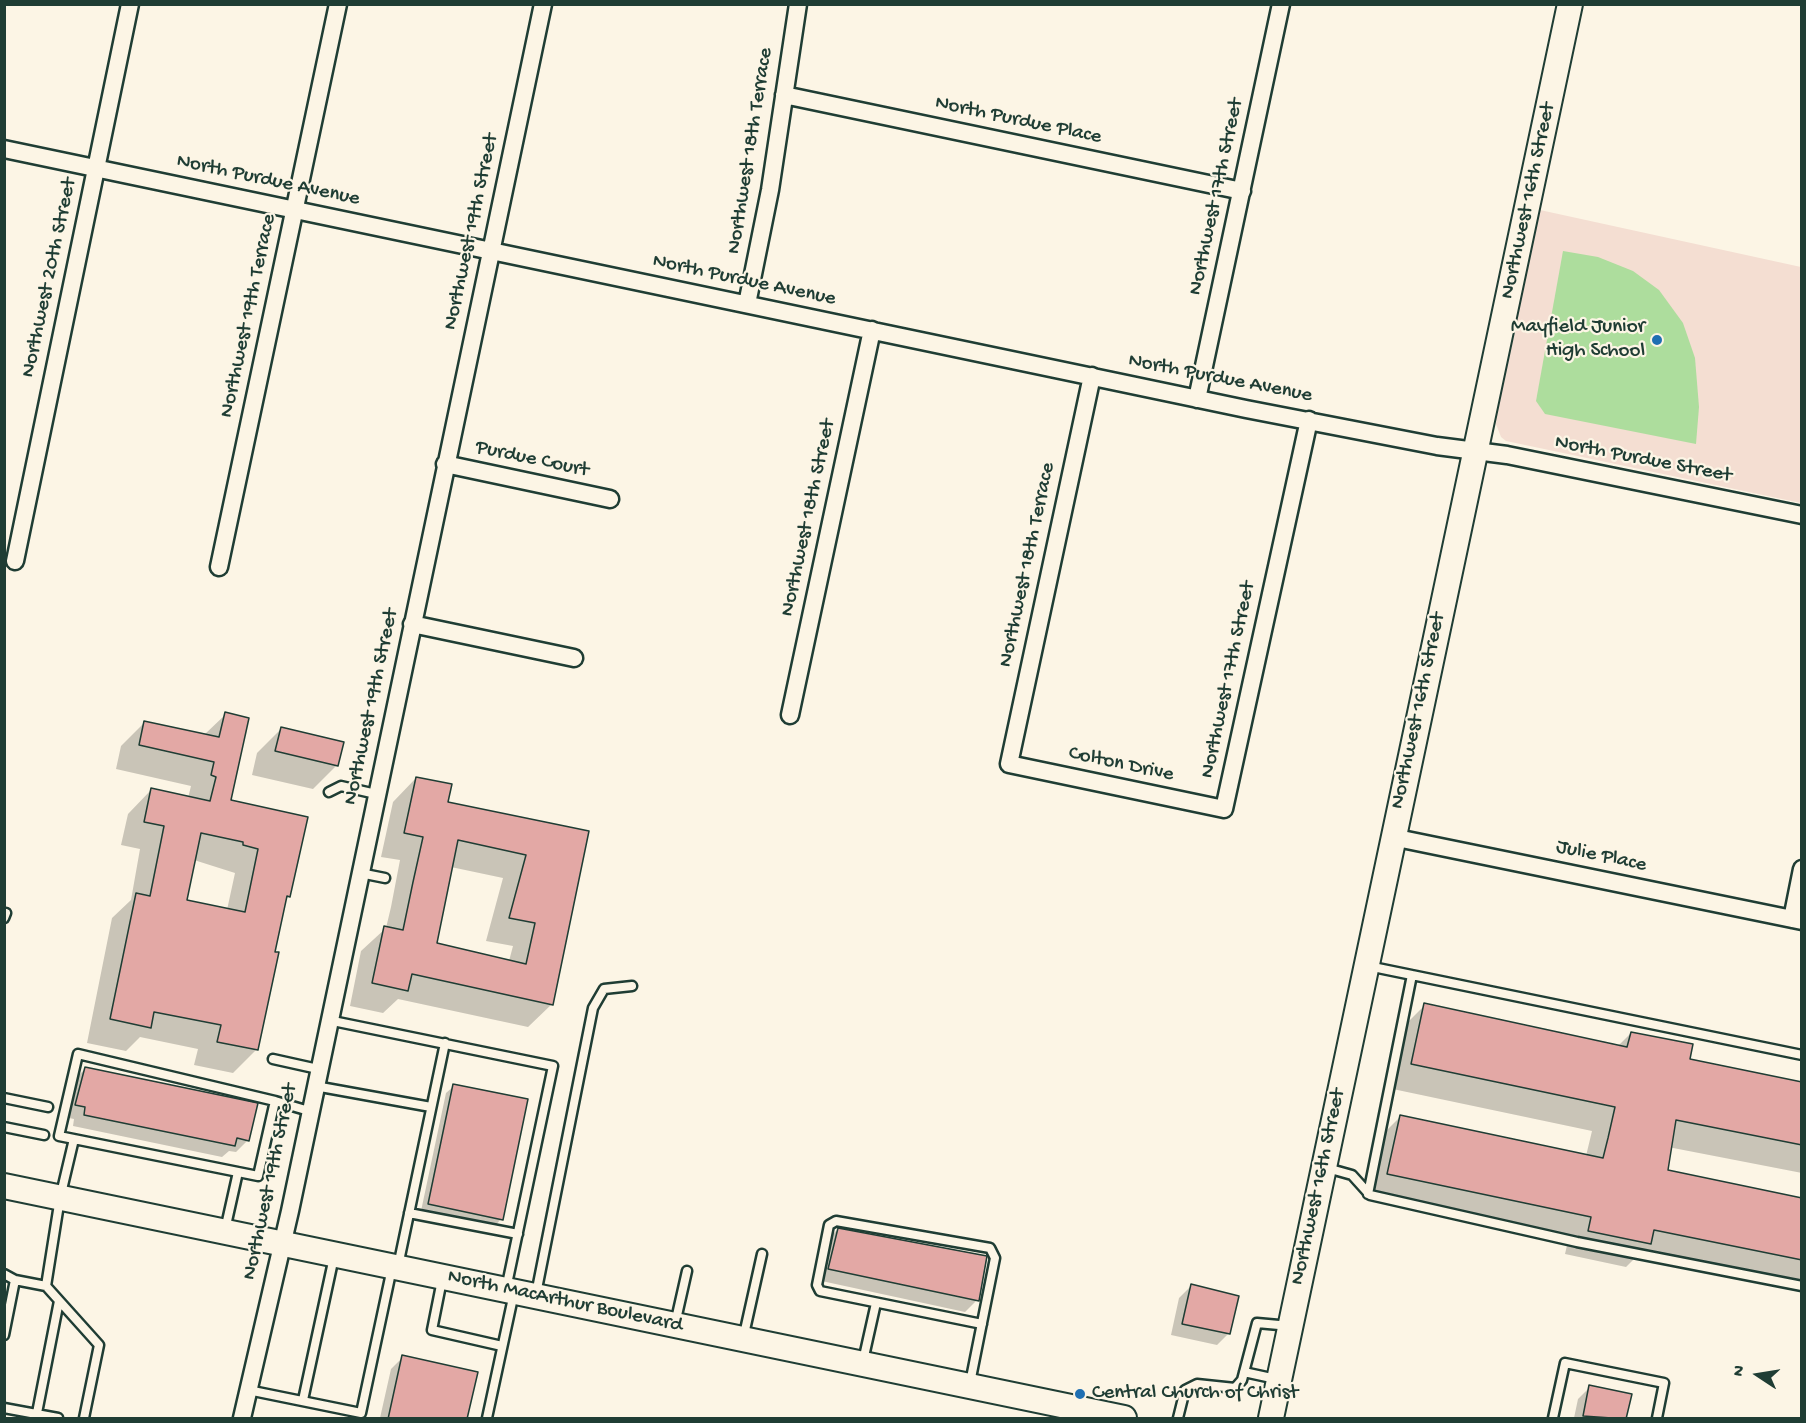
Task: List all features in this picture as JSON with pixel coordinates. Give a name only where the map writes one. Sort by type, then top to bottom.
[{"type":"street","name":"Northwest 20th Street","points":[[15,561],[130,4]]},
{"type":"street","name":"Northwest 19th Terrace","points":[[219,567],[338,4]]},
{"type":"street","name":"Northwest 19th Street","points":[[242,1419],[282,1243],[543,4]]},
{"type":"street","name":"Northwest 18th Terrace","points":[[747,304],[770,190],[798,4]]},
{"type":"street","name":"Northwest 17th Street","points":[[1197,399],[1281,4]]},
{"type":"street","name":"Northwest 16th Street","points":[[1270,1419],[1570,4]]},
{"type":"street","name":"North Purdue Place","points":[[784,95],[1242,191]]},
{"type":"street","name":"North Purdue Avenue","points":[[4,149],[1197,399],[1476,451]]},
{"type":"street","name":"Northwest 18th Street","points":[[789,715],[872,330]]},
{"type":"street","name":"Northwest 18th Terrace","points":[[1009,764],[1092,376]]},
{"type":"street","name":"Northwest 17th Street","points":[[1224,809],[1309,420]]},
{"type":"street","name":"North Purdue Street","points":[[1476,451],[1802,515]]},
{"type":"street","name":"Purdue Court","points":[[445,464],[610,499]]},
{"type":"street","points":[[412,624],[574,658]]},
{"type":"street","name":"Colton Drive","points":[[1009,764],[1224,809]]},
{"type":"street","name":"Julie Place","points":[[1392,837],[1797,920]]},
{"type":"street","points":[[1797,920],[1802,868]]},
{"type":"street","name":"North MacArthur Boulevard","points":[[4,1186],[1124,1419]]},
{"type":"lane","points":[[329,792],[341,786],[376,794]]},
{"type":"lane","points":[[360,873],[385,878]]},
{"type":"lane","points":[[1365,965],[1802,1055]]},
{"type":"lane","points":[[1368,1194],[1412,975]]},
{"type":"lane","points":[[487,1419],[502,1346],[519,1292],[593,1008],[604,989],[632,986]]},
{"type":"lane","points":[[328,1020],[553,1066],[518,1234],[519,1292]]},
{"type":"lane","points":[[248,1390],[361,1413],[409,1213],[445,1043]]},
{"type":"lane","points":[[275,1101],[258,1176],[59,1136],[78,1054],[275,1101],[309,1111]]},
{"type":"lane","points":[[273,1059],[318,1069]]},
{"type":"lane","points":[[315,1086],[431,1107]]},
{"type":"lane","points":[[4,1098],[48,1107]]},
{"type":"lane","points":[[4,1127],[44,1135]]},
{"type":"lane","points":[[46,1286],[60,1198],[74,1139]]},
{"type":"lane","points":[[1323,1167],[1352,1175],[1368,1194],[1577,1242],[1802,1286]]},
{"type":"lane","points":[[225,1231],[238,1172]]},
{"type":"lane","points":[[409,1213],[518,1234]]},
{"type":"lane","points":[[969,1386],[982,1324],[995,1258],[990,1248],[836,1221],[829,1225],[817,1285],[820,1291],[982,1324]]},
{"type":"lane","points":[[303,1401],[335,1254]]},
{"type":"lane","points":[[743,1339],[762,1254]]},
{"type":"lane","points":[[675,1325],[687,1271]]},
{"type":"lane","points":[[4,1274],[15,1280],[46,1286],[99,1345],[84,1419]]},
{"type":"lane","points":[[443,1276],[432,1330],[502,1346]]},
{"type":"lane","points":[[4,1335],[15,1280]]},
{"type":"lane","points":[[36,1416],[59,1301]]},
{"type":"lane","points":[[862,1364],[876,1303]]},
{"type":"lane","points":[[1178,1419],[1185,1390],[1197,1384],[1235,1388],[1242,1380],[1257,1323],[1290,1326]]},
{"type":"lane","points":[[1553,1419],[1565,1363],[1664,1383],[1657,1419]]},
{"type":"lane","points":[[1244,1372],[1278,1380]]},
{"type":"lane","points":[[4,1408],[58,1419]]},
{"type":"shaded area","name":"Mayfield Junior High School","points":[[1540,210],[1801,267],[1801,503],[1506,441],[1501,437],[1496,424],[1497,414]]},
{"type":"green space","points":[[1563,251],[1598,257],[1633,271],[1659,290],[1683,323],[1695,358],[1699,407],[1696,444],[1545,414],[1536,401]]},
{"type":"building","points":[[225,712],[249,718],[231,800],[308,817],[290,897],[287,896],[275,952],[279,952],[258,1050],[217,1042],[221,1025],[154,1012],[151,1028],[110,1019],[136,893],[150,896],[164,826],[144,822],[151,788],[210,801],[216,777],[211,775],[214,762],[139,745],[144,721],[219,737]],"holes":[[[201,833],[243,842],[243,845],[258,849],[245,912],[187,900]]]},
{"type":"building","points":[[281,727],[344,742],[338,766],[275,751]]},
{"type":"building","points":[[416,777],[452,784],[448,802],[589,831],[553,1005],[412,974],[408,991],[372,983],[384,926],[403,930],[423,837],[404,833]],"holes":[[[458,840],[526,855],[509,918],[535,923],[526,964],[437,943]]]},
{"type":"building","points":[[1424,1003],[1627,1047],[1631,1032],[1693,1044],[1690,1059],[1802,1082],[1802,1145],[1676,1120],[1668,1170],[1802,1198],[1802,1260],[1654,1230],[1651,1244],[1588,1231],[1591,1217],[1387,1174],[1400,1115],[1603,1158],[1615,1107],[1411,1064]]},
{"type":"building","points":[[85,1067],[258,1103],[249,1141],[237,1138],[235,1146],[84,1115],[85,1107],[75,1105]]},
{"type":"building","points":[[453,1084],[528,1099],[503,1220],[428,1204]]},
{"type":"building","points":[[838,1228],[987,1256],[979,1301],[828,1269]]},
{"type":"building","points":[[1191,1284],[1239,1296],[1230,1334],[1182,1324]]},
{"type":"building","points":[[402,1355],[478,1372],[467,1419],[388,1419]]},
{"type":"building","points":[[1589,1385],[1632,1394],[1626,1419],[1583,1416]]},
{"type":"place","name":"Mayfield Junior High School","points":[[1657,340]]},
{"type":"place","name":"Central Church of Christ","points":[[1080,1394]]}]
